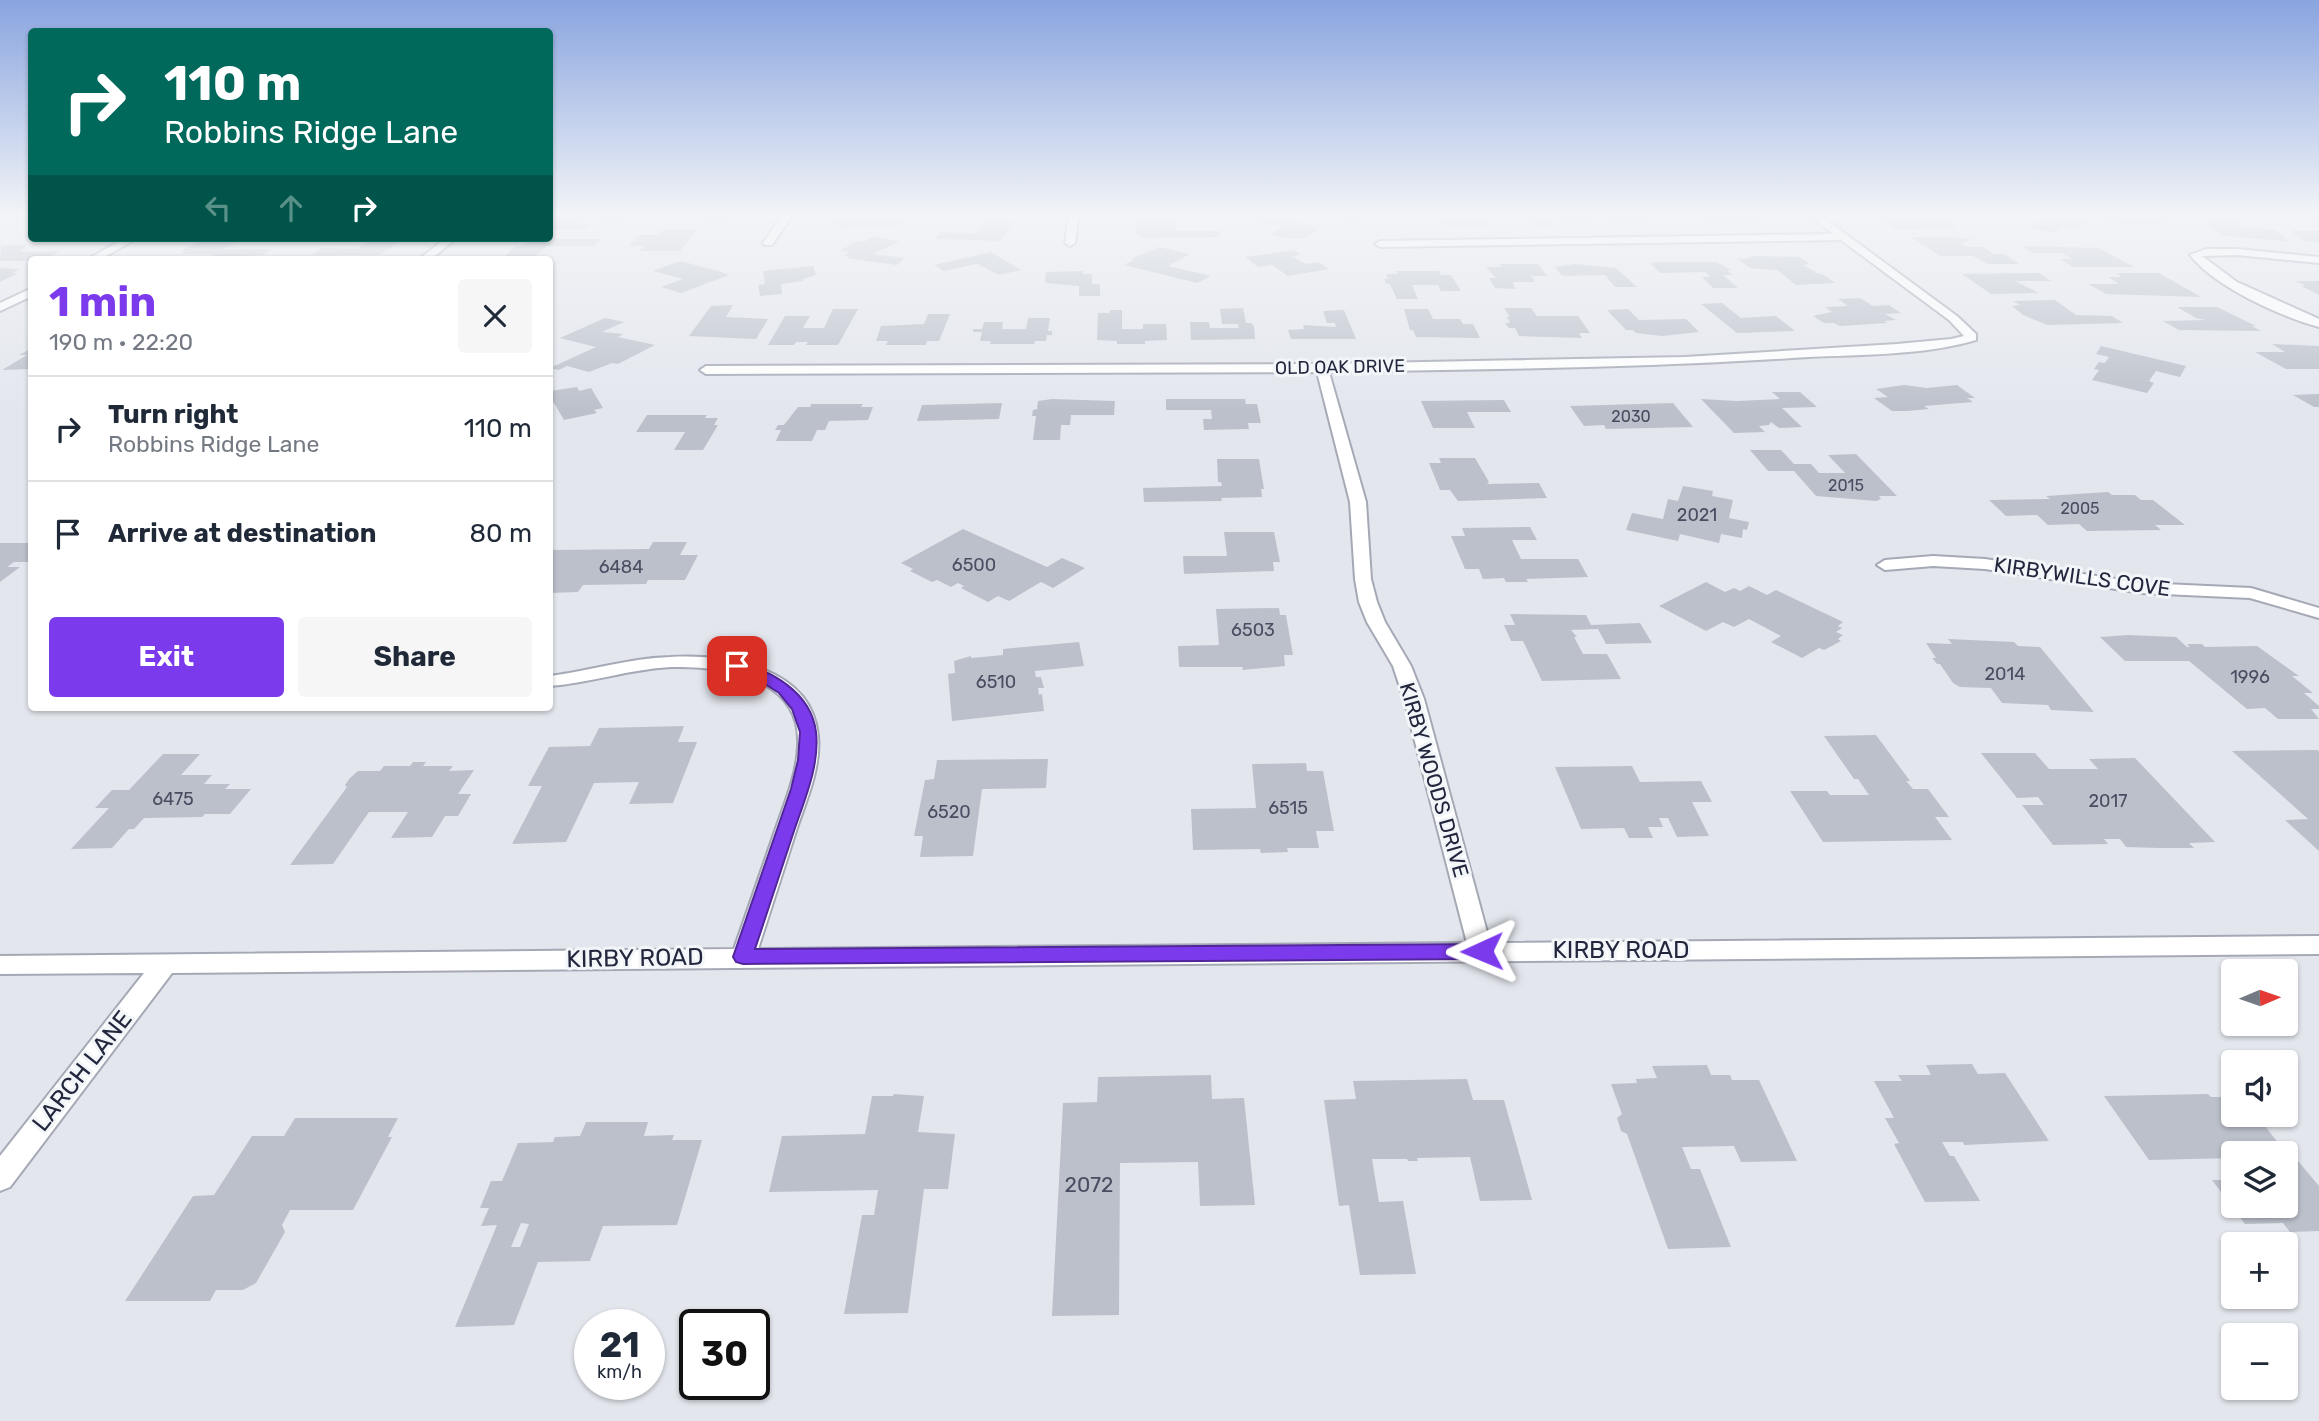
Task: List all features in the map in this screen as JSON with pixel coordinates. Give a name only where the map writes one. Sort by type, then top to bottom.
[{"type":"street","name":"OLD OAK DRIVE","points":[[706,370],[1322,368],[1685,361],[1897,348],[1952,343],[1972,337],[1954,318],[1901,279]]},
{"type":"street","points":[[2228,279],[2286,310],[2319,323]]},
{"type":"street","points":[[0,308],[28,293]]},
{"type":"street","name":"KIRBY WOODS DRIVE","points":[[1322,368],[1358,502],[1363,579],[1368,602],[1376,622],[1402,666],[1414,699],[1482,951]]},
{"type":"street","name":"KIRBYWILLS COVE","points":[[1885,565],[1933,561],[1985,564],[2142,588],[2250,593],[2319,613]]},
{"type":"street","points":[[553,680],[658,663],[705,662],[737,666],[763,675],[785,689],[800,708],[808,732],[806,760],[799,789],[743,957]]},
{"type":"street","name":"KIRBY ROAD","points":[[0,965],[2319,944]]},
{"type":"street","name":"LARCH LANE","points":[[0,1178],[165,964]]},
{"type":"building","points":[[682,279],[717,279],[681,293],[661,287]]},
{"type":"building","points":[[764,279],[803,279],[781,284],[782,294],[760,296],[758,285],[765,284]]},
{"type":"building","points":[[1045,279],[1092,279],[1092,284],[1100,284],[1100,296],[1079,296],[1079,286],[1045,283]]},
{"type":"building","points":[[1182,279],[1204,279],[1197,283]]},
{"type":"building","points":[[1384,279],[1454,279],[1461,291],[1441,291],[1438,285],[1412,285],[1418,299],[1397,299],[1390,284]]},
{"type":"building","points":[[1490,279],[1533,279],[1535,282],[1513,282],[1515,289],[1495,288]]},
{"type":"building","points":[[1609,279],[1629,279],[1637,287],[1615,287]]},
{"type":"building","points":[[1704,279],[1728,279],[1738,288],[1713,288]]},
{"type":"building","points":[[1789,279],[1830,279],[1835,283],[1796,285]]},
{"type":"building","points":[[1970,279],[2051,281],[2015,281],[2039,293],[1991,294]]},
{"type":"building","points":[[2112,279],[2170,279],[2201,297],[2106,294],[2088,284],[2119,284]]},
{"type":"building","points":[[2296,281],[2319,281],[2319,295],[2301,286],[2306,286]]},
{"type":"building","points":[[1860,298],[1873,306],[1889,305],[1901,313],[1885,314],[1896,320],[1884,321],[1887,323],[1840,326],[1824,323],[1813,316],[1832,312],[1825,307],[1848,306],[1838,299]]},
{"type":"building","points":[[2055,300],[2076,315],[2112,316],[2123,323],[2047,325],[2023,315],[2012,306],[2020,305],[2013,301]]},
{"type":"building","points":[[1722,303],[1741,318],[1776,316],[1795,331],[1737,333],[1701,304]]},
{"type":"building","points":[[733,305],[726,317],[768,319],[756,339],[689,336],[711,306]]},
{"type":"building","points":[[2177,307],[2217,307],[2261,331],[2179,330],[2163,321],[2206,320],[2196,318]]},
{"type":"building","points":[[1243,308],[1246,323],[1254,326],[1255,339],[1191,340],[1190,322],[1209,322],[1210,328],[1239,328],[1238,324],[1222,324],[1220,309]]},
{"type":"building","points":[[1504,308],[1531,308],[1537,316],[1578,316],[1590,333],[1579,333],[1582,338],[1519,336],[1515,328],[1509,328],[1505,323],[1510,323],[1507,317],[1510,317]]},
{"type":"building","points":[[833,309],[858,309],[838,345],[806,345],[808,342],[796,342],[794,345],[768,345],[785,316],[810,316],[803,328],[824,328]]},
{"type":"building","points":[[1404,309],[1428,309],[1433,319],[1460,319],[1463,324],[1473,324],[1480,338],[1416,337],[1413,330],[1410,330]]},
{"type":"building","points":[[1628,309],[1639,320],[1686,319],[1699,332],[1662,336],[1636,333],[1626,330],[1607,310]]},
{"type":"building","points":[[1110,310],[1122,310],[1122,329],[1143,329],[1143,324],[1166,324],[1167,340],[1145,341],[1145,344],[1117,344],[1117,341],[1097,340],[1098,313],[1110,313]]},
{"type":"building","points":[[1344,310],[1356,339],[1291,339],[1288,330],[1304,329],[1303,325],[1336,327],[1335,323],[1327,323],[1323,311]]},
{"type":"building","points":[[928,314],[950,314],[939,341],[927,341],[926,345],[886,345],[888,341],[876,341],[881,326],[924,324]]},
{"type":"building","points":[[605,318],[624,322],[602,332],[623,334],[618,337],[655,345],[618,364],[612,363],[589,372],[567,366],[559,370],[553,367],[596,347],[560,338]]},
{"type":"building","points":[[1028,318],[1050,318],[1048,331],[1052,331],[1052,335],[1047,335],[1046,341],[1035,341],[1034,344],[990,344],[991,341],[980,341],[982,332],[973,332],[973,329],[982,329],[984,322],[1003,322],[1002,329],[1026,329]]},
{"type":"building","points":[[2272,344],[2319,346],[2319,369],[2286,369],[2255,352],[2285,352]]},
{"type":"building","points":[[2101,346],[2186,366],[2180,377],[2156,371],[2149,381],[2154,383],[2147,393],[2092,380],[2099,370],[2094,369],[2099,362],[2105,363],[2109,357],[2096,354]]},
{"type":"building","points":[[28,350],[28,369],[2,370],[27,355],[19,355]]},
{"type":"building","points":[[1904,385],[1927,388],[1957,385],[1975,398],[1967,398],[1973,402],[1924,406],[1929,409],[1892,411],[1874,398],[1888,397],[1876,389]]},
{"type":"building","points":[[577,387],[579,391],[591,388],[603,408],[594,410],[597,413],[564,420],[553,403],[553,391]]},
{"type":"building","points":[[1772,392],[1800,392],[1817,407],[1782,408],[1802,427],[1779,428],[1771,422],[1769,425],[1759,426],[1765,432],[1734,433],[1701,399],[1780,399]]},
{"type":"building","points":[[2319,394],[2319,407],[2293,395]]},
{"type":"building","points":[[1166,399],[1245,399],[1246,404],[1257,404],[1261,423],[1248,423],[1249,429],[1204,430],[1203,419],[1212,419],[1211,410],[1166,410]]},
{"type":"building","points":[[1504,400],[1511,412],[1467,412],[1475,428],[1433,428],[1421,401]]},
{"type":"building","points":[[1038,401],[1115,401],[1114,415],[1071,415],[1070,425],[1061,425],[1060,440],[1033,440],[1036,416],[1032,416],[1033,410],[1037,409]]},
{"type":"building","points":[[1002,403],[999,419],[917,421],[922,405]]},
{"type":"building","points":[[1673,403],[1693,427],[1606,429],[1604,425],[1584,426],[1570,406]]},
{"type":"building","points":[[811,404],[863,404],[861,407],[873,407],[868,420],[829,421],[825,430],[817,430],[812,441],[776,441],[781,430],[775,430],[778,425],[784,425],[798,407],[810,407]]},
{"type":"building","points":[[647,415],[707,415],[705,418],[718,418],[714,425],[718,425],[703,450],[674,450],[685,432],[636,432]]},
{"type":"building","points":[[1750,450],[1781,450],[1794,464],[1811,464],[1819,473],[1845,473],[1828,455],[1856,454],[1897,496],[1879,496],[1881,499],[1876,501],[1816,496],[1794,471],[1768,471]]},
{"type":"building","points":[[1439,458],[1475,458],[1489,482],[1487,484],[1539,483],[1547,498],[1458,501],[1450,490],[1440,490],[1429,463],[1441,463]]},
{"type":"building","points":[[1217,459],[1259,459],[1264,489],[1261,489],[1262,497],[1221,498],[1222,501],[1144,502],[1143,488],[1222,486],[1221,482],[1218,482]]},
{"type":"building","points":[[1683,486],[1713,491],[1712,496],[1733,500],[1729,518],[1749,522],[1747,530],[1743,529],[1742,538],[1721,534],[1719,543],[1680,534],[1678,541],[1626,530],[1632,513],[1663,519],[1668,499],[1678,501]]},
{"type":"building","points":[[2108,492],[2112,495],[2135,495],[2141,500],[2153,500],[2185,525],[2155,525],[2161,530],[2087,531],[2079,524],[2048,525],[2037,515],[2006,516],[1989,500],[2050,499],[2046,496]]},
{"type":"building","points":[[1530,527],[1537,540],[1512,540],[1521,559],[1578,559],[1588,577],[1526,579],[1528,582],[1506,582],[1504,578],[1483,579],[1479,569],[1465,569],[1451,536],[1465,536],[1462,528]]},
{"type":"building","points":[[963,529],[1047,567],[1062,558],[1085,568],[1053,588],[1041,582],[1009,601],[998,596],[988,602],[961,588],[964,586],[958,583],[951,587],[937,580],[932,582],[910,571],[913,569],[901,563]]},
{"type":"building","points":[[1224,532],[1274,532],[1280,562],[1273,562],[1274,571],[1184,574],[1183,556],[1227,556]]},
{"type":"building","points":[[653,542],[687,542],[680,555],[698,555],[685,580],[583,585],[578,592],[553,593],[553,550],[649,549]]},
{"type":"building","points":[[0,543],[28,543],[28,562],[14,562],[7,567],[20,567],[0,582]]},
{"type":"building","points":[[1706,582],[1725,592],[1734,588],[1740,591],[1749,586],[1767,595],[1776,590],[1843,622],[1838,626],[1842,628],[1836,632],[1843,635],[1838,639],[1841,641],[1824,650],[1819,648],[1802,658],[1771,642],[1781,636],[1749,619],[1734,627],[1723,622],[1706,631],[1659,606]]},
{"type":"building","points":[[1279,608],[1280,615],[1286,615],[1293,655],[1284,655],[1285,666],[1242,670],[1243,667],[1179,667],[1178,646],[1219,645],[1216,609]]},
{"type":"building","points":[[1510,614],[1586,615],[1591,625],[1640,623],[1652,643],[1606,644],[1598,629],[1571,630],[1577,637],[1574,637],[1583,654],[1607,654],[1621,679],[1542,681],[1523,641],[1511,641],[1504,625],[1515,625]]},
{"type":"building","points":[[2100,637],[2176,637],[2187,647],[2190,647],[2187,644],[2202,644],[2205,647],[2257,646],[2299,676],[2292,676],[2313,693],[2304,693],[2319,706],[2319,709],[2311,709],[2319,719],[2278,719],[2265,708],[2247,709],[2189,661],[2125,661]]},
{"type":"building","points":[[1948,639],[2014,642],[2018,646],[2040,647],[2094,712],[2051,710],[2048,705],[2002,703],[1991,688],[1960,687],[1953,683],[1940,664],[1932,658],[1936,658],[1926,643],[1952,644]]},
{"type":"building","points":[[1079,642],[1084,666],[1035,671],[1036,677],[1041,677],[1044,688],[1038,688],[1039,695],[1042,694],[1044,711],[952,721],[948,674],[955,673],[954,661],[971,656],[1003,655],[1003,649]]},
{"type":"building","points":[[684,726],[678,742],[697,742],[673,803],[629,804],[639,782],[594,783],[566,842],[512,844],[542,786],[528,786],[549,747],[590,746],[599,728]]},
{"type":"building","points":[[1876,735],[1913,789],[1928,789],[1949,817],[1935,817],[1952,840],[1823,842],[1790,791],[1869,795],[1858,779],[1854,779],[1824,736]]},
{"type":"building","points":[[2317,750],[2319,851],[2285,820],[2308,819],[2232,751]]},
{"type":"building","points":[[1981,753],[2035,753],[2049,769],[2098,769],[2089,759],[2135,758],[2215,842],[2189,843],[2194,848],[2126,847],[2120,839],[2104,839],[2108,844],[2053,845],[2022,805],[2044,805],[2038,797],[2017,798]]},
{"type":"building","points":[[163,754],[200,754],[181,775],[212,775],[204,784],[230,784],[225,789],[251,789],[230,814],[144,818],[134,829],[129,829],[112,848],[71,849],[109,808],[95,808],[112,790],[129,790]]},
{"type":"building","points":[[1048,759],[1046,788],[982,789],[973,856],[920,857],[923,836],[914,836],[925,780],[934,779],[937,760]]},
{"type":"building","points":[[413,762],[426,762],[423,766],[453,766],[449,771],[474,770],[458,794],[471,794],[458,816],[445,816],[432,837],[391,838],[408,812],[369,812],[333,864],[290,865],[347,787],[345,785],[350,778],[358,771],[380,771],[384,766],[410,766]]},
{"type":"building","points":[[1306,763],[1307,771],[1323,771],[1334,831],[1316,831],[1319,848],[1287,848],[1288,852],[1261,853],[1260,849],[1193,850],[1191,809],[1256,808],[1252,764]]},
{"type":"building","points":[[1632,766],[1640,782],[1701,781],[1712,802],[1692,802],[1709,836],[1677,837],[1668,818],[1659,818],[1663,827],[1648,827],[1653,838],[1629,838],[1624,828],[1581,829],[1555,767]]},
{"type":"building","points":[[1972,1064],[1978,1074],[2005,1073],[2049,1141],[1964,1145],[1963,1142],[1942,1142],[1950,1156],[1954,1156],[1980,1201],[1925,1202],[1894,1144],[1899,1143],[1885,1118],[1894,1118],[1874,1081],[1902,1081],[1898,1075],[1931,1075],[1926,1065]]},
{"type":"building","points":[[1707,1065],[1711,1075],[1730,1075],[1732,1080],[1759,1080],[1797,1161],[1741,1162],[1734,1146],[1682,1147],[1691,1169],[1700,1169],[1731,1247],[1668,1249],[1627,1134],[1621,1131],[1617,1118],[1622,1114],[1611,1084],[1637,1083],[1636,1079],[1657,1078],[1652,1066]]},
{"type":"building","points":[[1211,1075],[1212,1099],[1244,1098],[1255,1205],[1200,1206],[1198,1162],[1120,1163],[1119,1315],[1052,1316],[1063,1103],[1097,1102],[1098,1077]]},
{"type":"building","points":[[1467,1079],[1473,1100],[1504,1100],[1532,1200],[1480,1201],[1470,1157],[1417,1158],[1418,1161],[1372,1159],[1379,1202],[1403,1201],[1416,1274],[1360,1275],[1349,1205],[1339,1206],[1324,1100],[1356,1099],[1353,1081]]},
{"type":"building","points":[[2208,1094],[2211,1097],[2221,1097],[2221,1127],[2266,1127],[2277,1141],[2221,1141],[2221,1158],[2149,1160],[2104,1096]]},
{"type":"building","points":[[872,1096],[924,1096],[918,1132],[955,1134],[948,1189],[924,1189],[908,1313],[844,1314],[862,1215],[874,1215],[878,1190],[769,1192],[782,1136],[865,1134]]},
{"type":"building","points":[[295,1118],[398,1118],[388,1137],[392,1137],[353,1210],[290,1210],[282,1225],[285,1232],[256,1283],[243,1290],[216,1290],[210,1301],[125,1301],[193,1196],[214,1195],[252,1136],[284,1136]]},
{"type":"building","points":[[586,1122],[648,1122],[644,1136],[674,1135],[672,1140],[702,1140],[677,1225],[603,1226],[590,1261],[538,1262],[514,1325],[455,1327],[497,1225],[481,1226],[489,1208],[480,1208],[491,1181],[502,1181],[518,1143],[553,1142],[555,1137],[580,1136]],"holes":[[[521,1223],[529,1224],[520,1247],[511,1247]]]},
{"type":"building","points":[[2298,1161],[2319,1186],[2319,1231],[2290,1232],[2283,1223],[2245,1224],[2240,1218],[2298,1218]]},
{"type":"building","points":[[2212,1180],[2221,1180],[2221,1192]]},
{"type":"route","points":[[737,666],[763,675],[785,689],[800,708],[808,732],[806,760],[799,789],[743,957],[1482,951]]}]
